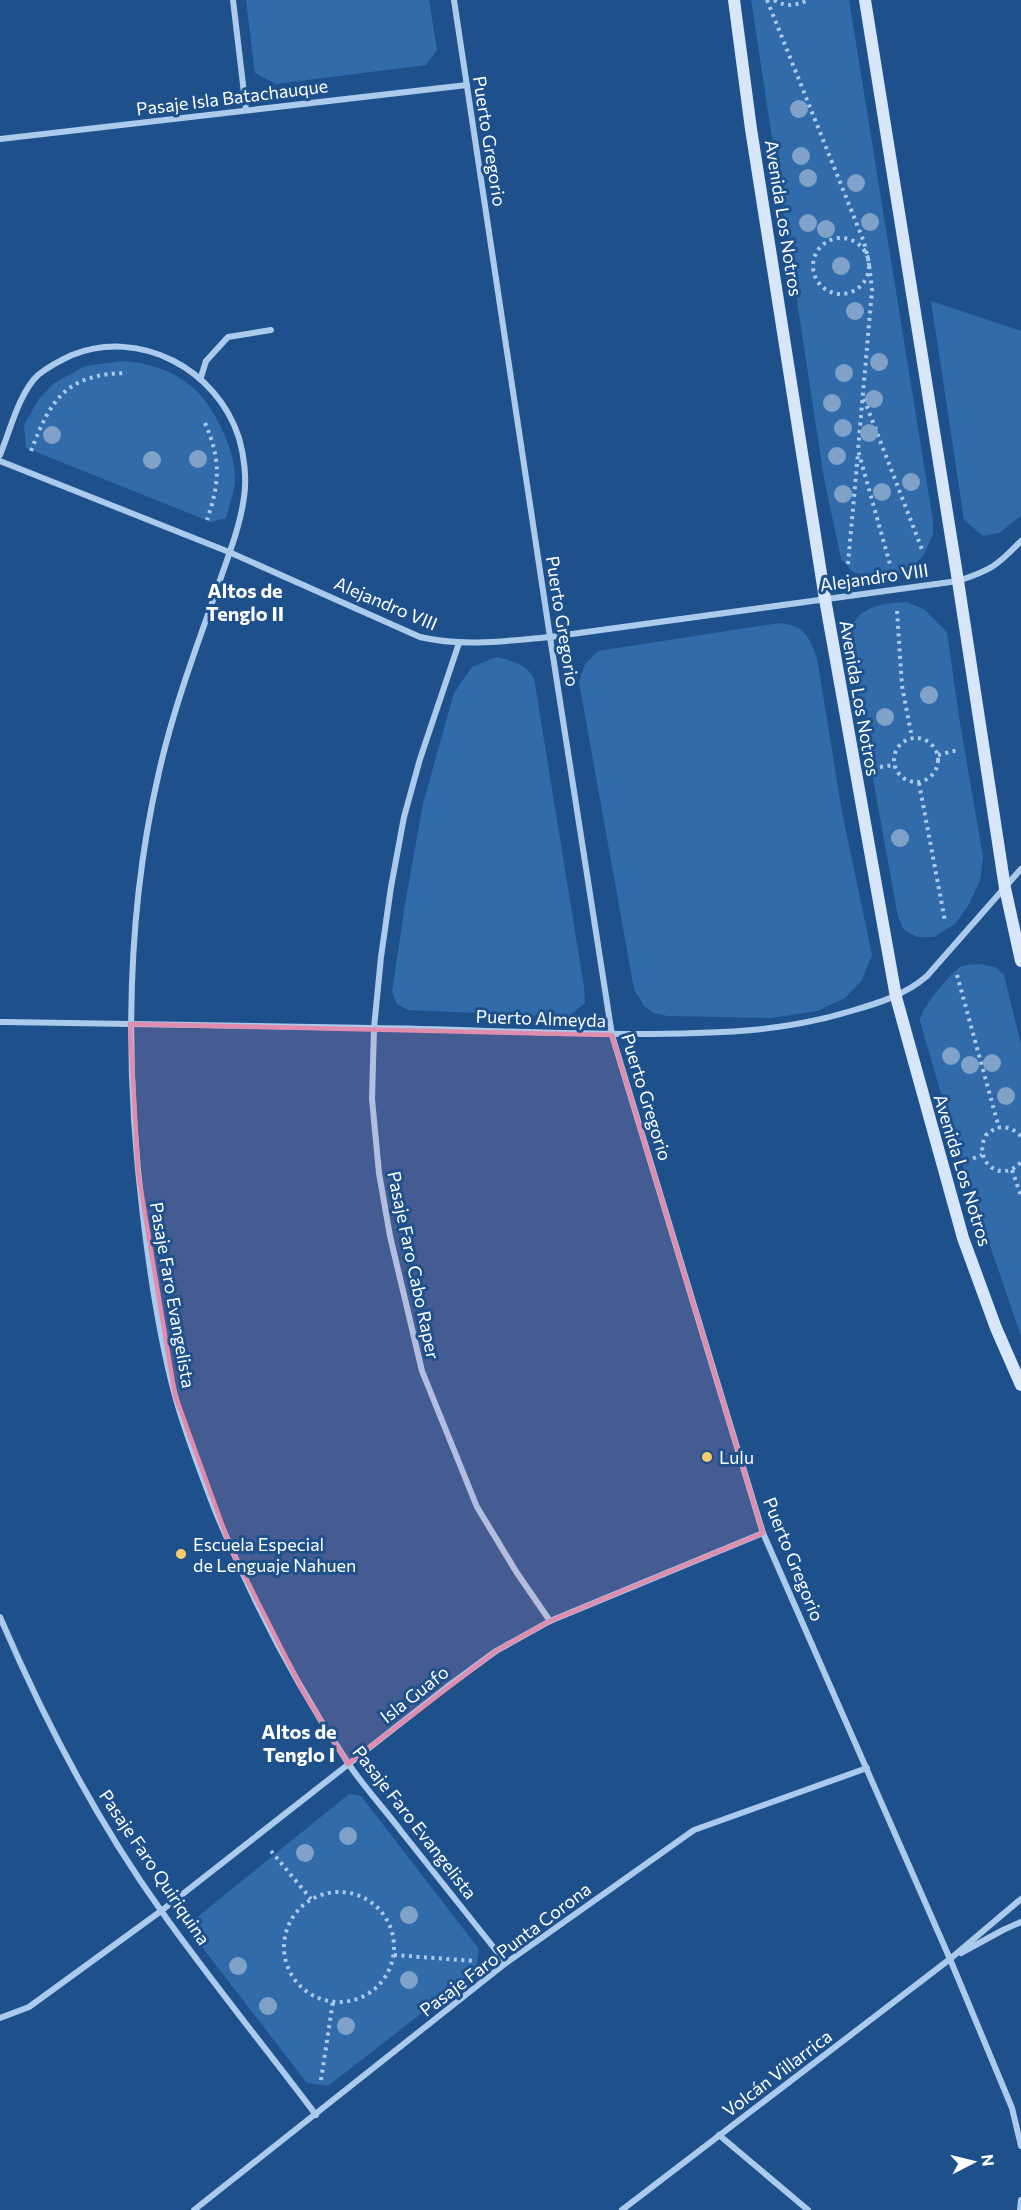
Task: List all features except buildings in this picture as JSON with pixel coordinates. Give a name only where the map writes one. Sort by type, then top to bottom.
[{"type":"main road","name":"Avenida Los Notros","points":[[734,0],[751,129],[825,599],[896,997],[963,1238],[996,1328],[1021,1385]]},
{"type":"main road","points":[[865,0],[1005,888],[1021,961]]},
{"type":"street","points":[[233,0],[246,110]]},
{"type":"street","name":"Puerto Gregorio","points":[[454,0],[612,1035],[763,1533],[950,1959],[1012,2108],[1021,2146]]},
{"type":"street","name":"Pasaje Isla Batachauque","points":[[0,139],[467,85]]},
{"type":"street","points":[[0,455],[26,391],[38,376],[58,361],[80,352],[123,346],[145,349],[164,356],[201,377],[206,362],[228,337],[271,330]]},
{"type":"street","name":"Pasaje Faro Evangelista","points":[[201,377],[229,416],[239,438],[244,463],[245,494],[229,552],[179,698],[159,770],[137,896],[130,1024],[133,1096],[140,1193],[159,1322],[175,1395],[200,1473],[231,1549],[266,1623],[348,1764],[506,1963]]},
{"type":"street","name":"Alejandro VIII","points":[[0,461],[229,552],[420,637],[440,642],[459,643],[550,637],[958,581],[988,571],[1000,563],[1021,541]]},
{"type":"street","name":"Pasaje Faro Cabo Raper","points":[[459,643],[434,714],[404,817],[381,957],[372,1099],[379,1173],[390,1236],[422,1371],[477,1507],[517,1573],[550,1621]]},
{"type":"street","name":"Puerto Almeyda","points":[[0,1022],[375,1028],[612,1035],[730,1033],[765,1030],[828,1018],[896,997],[911,990],[927,976],[1021,869]]},
{"type":"street","name":"Isla Guafo","points":[[0,2018],[29,2007],[161,1911],[496,1651],[550,1621],[763,1533]]},
{"type":"street","name":"Pasaje Faro Quiriquina","points":[[0,1617],[60,1744],[108,1829],[161,1911],[316,2115]]},
{"type":"street","name":"Pasaje Faro Punta Corona","points":[[194,2210],[506,1963],[694,1830],[867,1768]]},
{"type":"street","name":"Volcán Villarrica","points":[[622,2210],[950,1959],[1021,1899]]},
{"type":"street","name":"Volcán Villarrica","points":[[950,1959],[1003,1929],[1021,1922]]},
{"type":"street","points":[[719,2135],[808,2210]]},
{"type":"street","points":[[1020,2210],[1021,2200]]},
{"type":"path","points":[[767,0],[864,242],[869,263],[872,290],[848,564]]},
{"type":"path","points":[[774,0],[790,6],[797,6],[808,0]]},
{"type":"path","points":[[842,237],[855,241],[865,250],[869,263],[867,277],[859,288],[846,294],[833,293],[821,286],[814,275],[813,261],[818,249],[828,240],[842,237]]},
{"type":"path","points":[[24,471],[40,426],[60,395],[90,377],[108,373],[133,373]]},
{"type":"path","points":[[863,397],[923,552]]},
{"type":"path","points":[[200,416],[213,443],[218,462],[218,479],[201,541]]},
{"type":"path","points":[[858,450],[895,590],[902,686],[912,738]]},
{"type":"path","points":[[912,738],[929,741],[935,747],[938,755],[938,765],[934,773],[928,780],[919,783],[908,781],[899,775],[894,765],[898,748],[912,738]]},
{"type":"path","points":[[1021,1136],[1013,1130],[999,1128],[992,1130],[983,1141],[982,1155],[989,1166],[999,1171],[1012,1170],[1021,1162]]},
{"type":"path","points":[[1012,1170],[1021,1196]]},
{"type":"path","points":[[258,1836],[310,1899]]},
{"type":"path","points":[[334,1892],[352,1893],[369,1900],[383,1914],[392,1930],[394,1955],[385,1977],[368,1994],[357,1999],[333,2001],[310,1993],[300,1986],[288,1965],[285,1940],[287,1928],[300,1907],[310,1899],[334,1892]]},
{"type":"path","points":[[394,1955],[506,1963]]},
{"type":"path","points":[[316,2115],[333,2001]]},
{"type":"highlighted area","points":[[130,1024],[612,1035],[763,1533],[550,1621],[496,1651],[348,1764],[305,1695],[231,1549],[175,1395],[138,1172]]},
{"type":"shaded area","points":[[246,0],[429,0],[437,50],[426,65],[276,84],[255,73]]},
{"type":"shaded area","points":[[751,0],[849,0],[933,521],[933,535],[923,556],[909,570],[890,576],[872,577],[853,572],[841,559],[824,478]]},
{"type":"shaded area","points":[[931,301],[1021,331],[1021,516],[999,533],[983,536],[964,520]]},
{"type":"shaded area","points":[[123,361],[141,363],[172,373],[197,391],[207,403],[224,434],[234,467],[234,488],[226,518],[211,522],[26,448],[24,425],[39,399],[54,383],[85,366]]},
{"type":"shaded area","points":[[907,602],[925,610],[947,632],[983,857],[980,881],[968,906],[955,924],[934,937],[917,937],[904,930],[898,917],[851,657],[850,632],[860,615],[874,607]]},
{"type":"shaded area","points":[[779,623],[800,629],[811,643],[817,658],[842,812],[872,955],[862,980],[845,998],[817,1011],[771,1018],[667,1016],[654,1013],[644,1006],[634,989],[579,682],[585,664],[598,651]]},
{"type":"shaded area","points":[[497,657],[523,666],[534,678],[584,987],[585,1003],[568,1017],[408,1010],[397,1004],[392,992],[423,804],[454,693],[472,667]]},
{"type":"shaded area","points":[[980,964],[995,967],[1004,975],[1021,1044],[1021,1336],[958,1152],[920,1021],[930,1000],[955,971],[962,966]]},
{"type":"shaded area","points":[[349,1794],[361,1796],[479,1949],[476,1971],[328,2086],[307,2083],[192,1934],[195,1919]]},
{"type":"place","name":"Lulu","points":[[707,1457]]},
{"type":"place","name":"Escuela Especial de Lenguaje Nahuen","points":[[181,1554]]},
{"type":"district","name":"Altos de Tenglo II","points":[[245,602]]},
{"type":"district","name":"Altos de Tenglo I","points":[[299,1742]]}]
